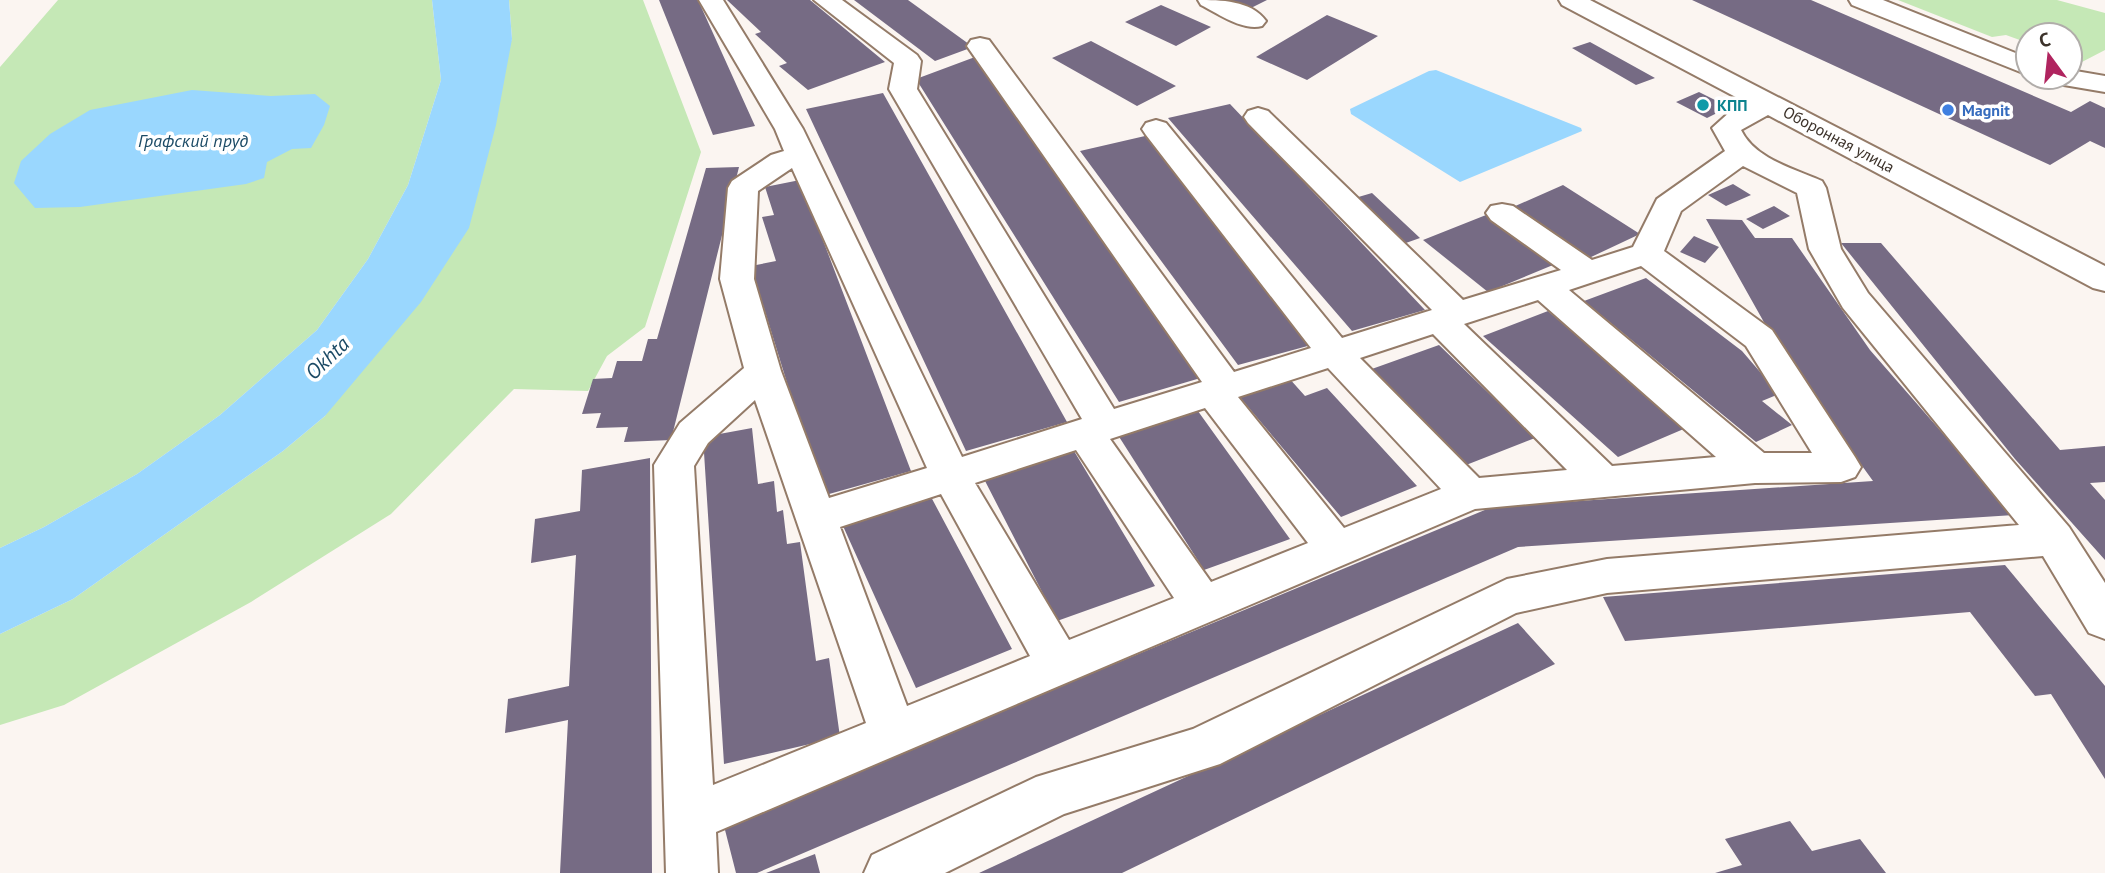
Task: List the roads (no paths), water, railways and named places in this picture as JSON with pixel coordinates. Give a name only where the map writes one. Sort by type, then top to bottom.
[{"type":"street","points":[[711,0],[789,128],[951,476],[1059,665]]},
{"type":"street","points":[[826,0],[908,61],[903,89],[1095,430],[1203,605]]},
{"type":"street","points":[[1210,0],[1253,21]]},
{"type":"street","name":"Оборонная улица","points":[[1571,0],[2105,280]]},
{"type":"street","points":[[1861,0],[2014,61]]},
{"type":"street","points":[[980,46],[1219,390],[1337,550]]},
{"type":"street","points":[[2084,81],[2105,84]]},
{"type":"street","points":[[1770,103],[1742,116],[1726,128],[1730,142],[1742,153],[1811,188],[1825,249],[1855,300],[2054,539],[2105,620]]},
{"type":"street","points":[[1258,117],[1603,481]]},
{"type":"street","points":[[1156,130],[1334,354],[1470,494]]},
{"type":"street","points":[[817,518],[1646,254],[1668,206],[1742,153]]},
{"type":"street","points":[[801,155],[782,161],[743,188],[737,279],[762,371],[894,734]]},
{"type":"street","points":[[1502,213],[1588,272]]},
{"type":"street","points":[[2073,264],[2105,245]]},
{"type":"street","points":[[691,818],[1470,494],[1755,468],[1840,467],[1759,338],[1646,254]]},
{"type":"street","points":[[1544,286],[1755,468]]},
{"type":"street","points":[[692,873],[674,465],[694,433],[762,371]]},
{"type":"street","points":[[890,873],[1054,794],[1203,748],[1507,597],[1607,576],[2054,539]]},
{"type":"water","name":"Okhta","points":[[432,0],[509,0],[512,39],[496,125],[469,228],[421,302],[325,416],[283,451],[73,599],[0,634],[0,548],[44,527],[137,474],[220,415],[317,330],[368,259],[408,185],[441,80]]},
{"type":"water","points":[[1436,70],[1581,128],[1582,131],[1460,182],[1351,114],[1350,109]]},
{"type":"water","name":"Графский пруд","points":[[192,90],[271,96],[315,94],[330,106],[324,125],[311,148],[292,149],[267,162],[264,178],[246,184],[80,207],[35,208],[14,183],[21,161],[50,134],[90,110]]},
{"type":"place","name":"КПП","points":[[1703,105]]},
{"type":"place","name":"Magnit","points":[[1948,110]]}]
